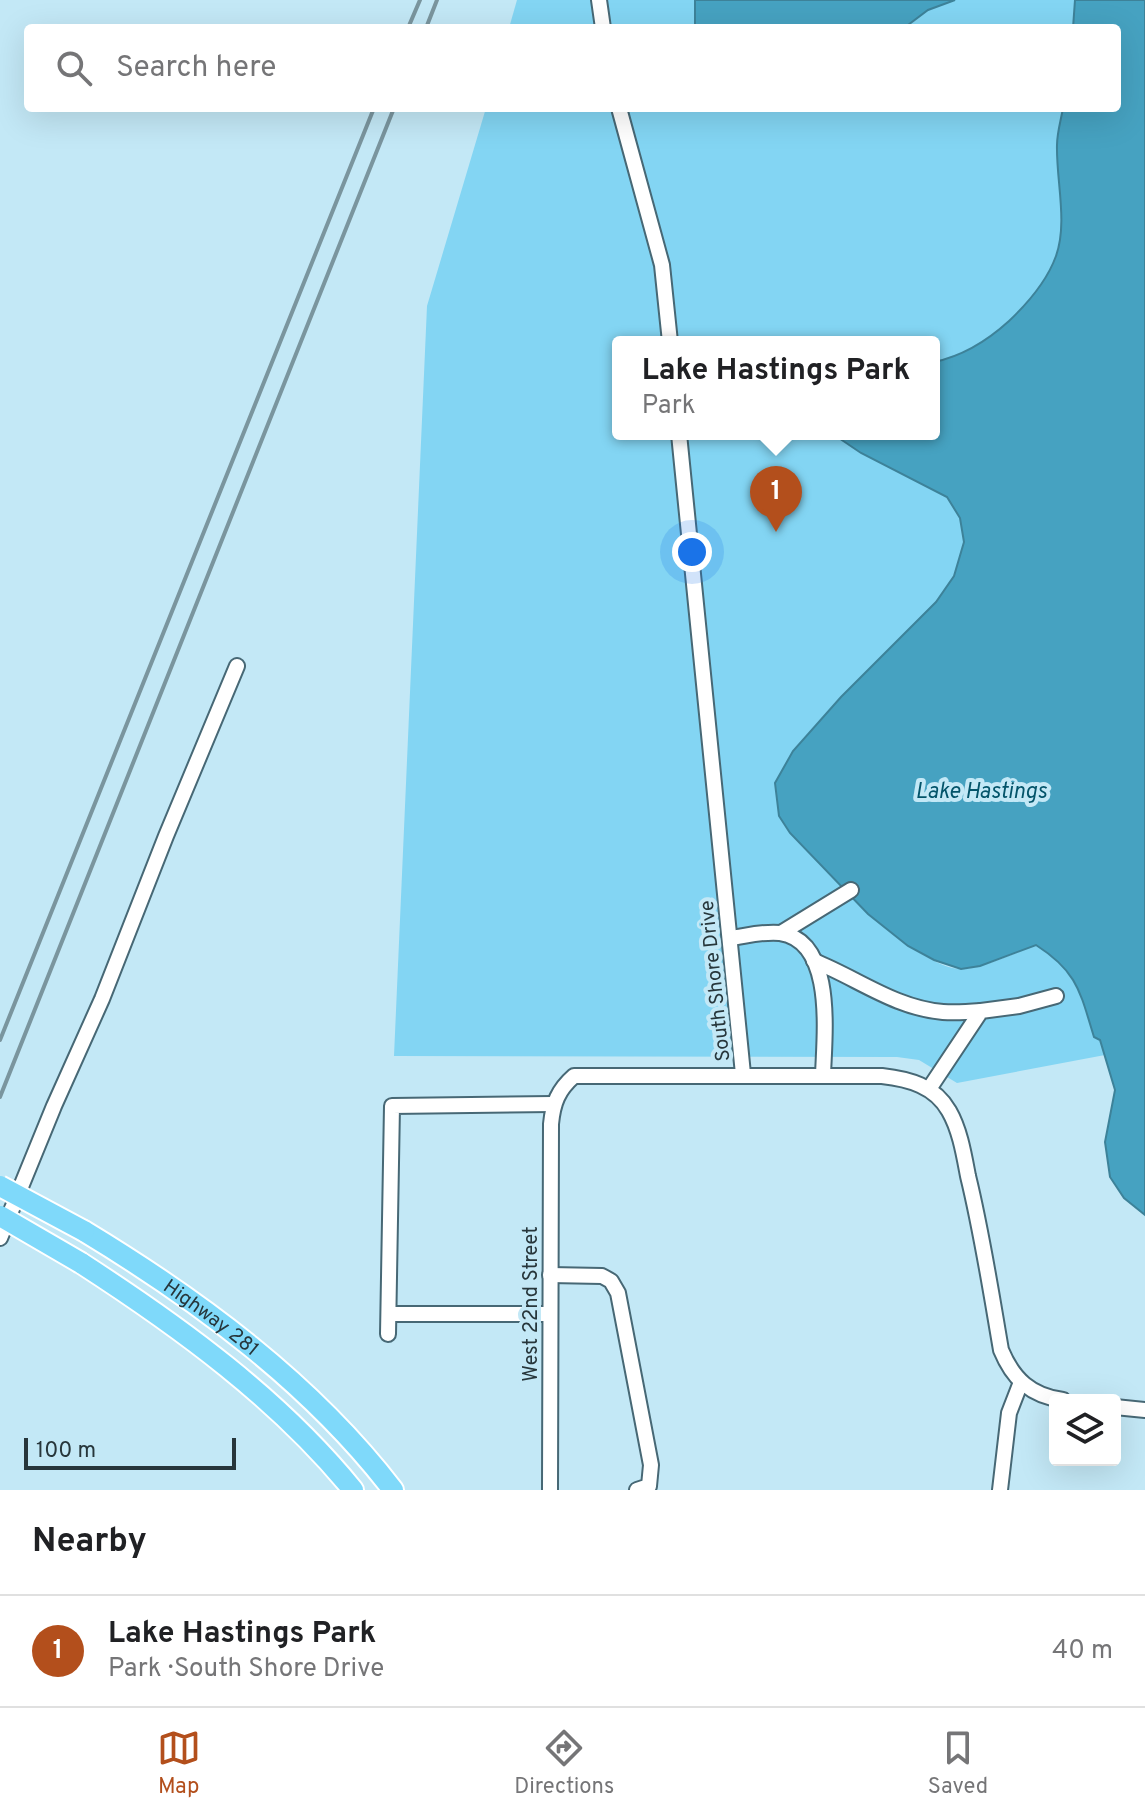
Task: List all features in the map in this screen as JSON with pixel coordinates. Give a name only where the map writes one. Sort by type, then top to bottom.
[{"type":"highway","name":"Highway 281","points":[[0,1186],[84,1231],[175,1288],[297,1386],[393,1490]]},
{"type":"highway","name":"Highway 281","points":[[0,1216],[142,1302],[220,1362],[274,1409],[353,1490]]},
{"type":"street","points":[[599,0],[602,24]]},
{"type":"street","points":[[620,112],[662,265],[669,336]]},
{"type":"street","name":"South Shore Drive","points":[[680,440],[743,1074],[902,1078],[929,1089]]},
{"type":"street","points":[[0,1238],[102,999],[237,666]]},
{"type":"street","points":[[730,938],[781,933],[851,890]]},
{"type":"street","points":[[781,933],[794,938],[814,961],[826,1004],[823,1076]]},
{"type":"street","points":[[814,961],[848,974],[873,991],[907,1005],[943,1012],[1019,1006],[1056,996]]},
{"type":"street","points":[[981,1011],[929,1089],[949,1111],[961,1144],[1001,1350],[1009,1370],[1021,1382],[1035,1393],[1049,1396]]},
{"type":"street","points":[[388,1334],[392,1106],[552,1112],[558,1093],[574,1076],[743,1074]]},
{"type":"street","name":"West 22nd Street","points":[[550,1490],[552,1112]]},
{"type":"street","points":[[550,1275],[602,1276],[611,1281],[618,1293],[651,1465],[649,1486],[637,1490]]},
{"type":"street","points":[[389,1314],[550,1314]]},
{"type":"street","points":[[1000,1490],[1009,1413],[1021,1382]]},
{"type":"street","points":[[1121,1408],[1145,1410]]},
{"type":"shaded area","points":[[517,0],[1075,0],[1073,24],[510,24]]},
{"type":"shaded area","points":[[485,112],[1062,112],[1057,140],[1061,229],[1056,256],[1037,291],[992,335],[965,352],[940,360],[940,336],[612,336],[612,440],[842,440],[947,497],[960,518],[964,542],[954,576],[936,602],[841,697],[793,751],[908,946],[940,964],[969,969],[1036,945],[1061,964],[1076,984],[1094,1037],[1100,1040],[1105,1055],[957,1083],[919,1060],[897,1057],[394,1056],[427,306]]},
{"type":"water","points":[[695,0],[955,0],[928,10],[909,24],[695,24]]},
{"type":"water","name":"Lake Hastings","points":[[1075,0],[1145,0],[1145,1215],[1124,1198],[1110,1177],[1105,1142],[1115,1090],[1100,1040],[1094,1037],[1081,995],[1061,964],[1036,945],[980,966],[961,969],[934,960],[908,946],[868,914],[790,833],[779,816],[775,783],[793,751],[841,697],[936,602],[954,576],[964,542],[960,518],[947,497],[842,440],[940,440],[940,360],[965,352],[992,335],[1023,307],[1048,274],[1056,256],[1061,229],[1057,145],[1062,112],[1121,112],[1121,24],[1073,24]]},
{"type":"railway","points":[[410,24],[420,0]]},
{"type":"railway","points":[[428,24],[437,0]]},
{"type":"railway","points":[[0,1040],[372,112]]},
{"type":"railway","points":[[0,1097],[392,112]]},
{"type":"place","name":"Lake Hastings Park","points":[[776,532]]}]
